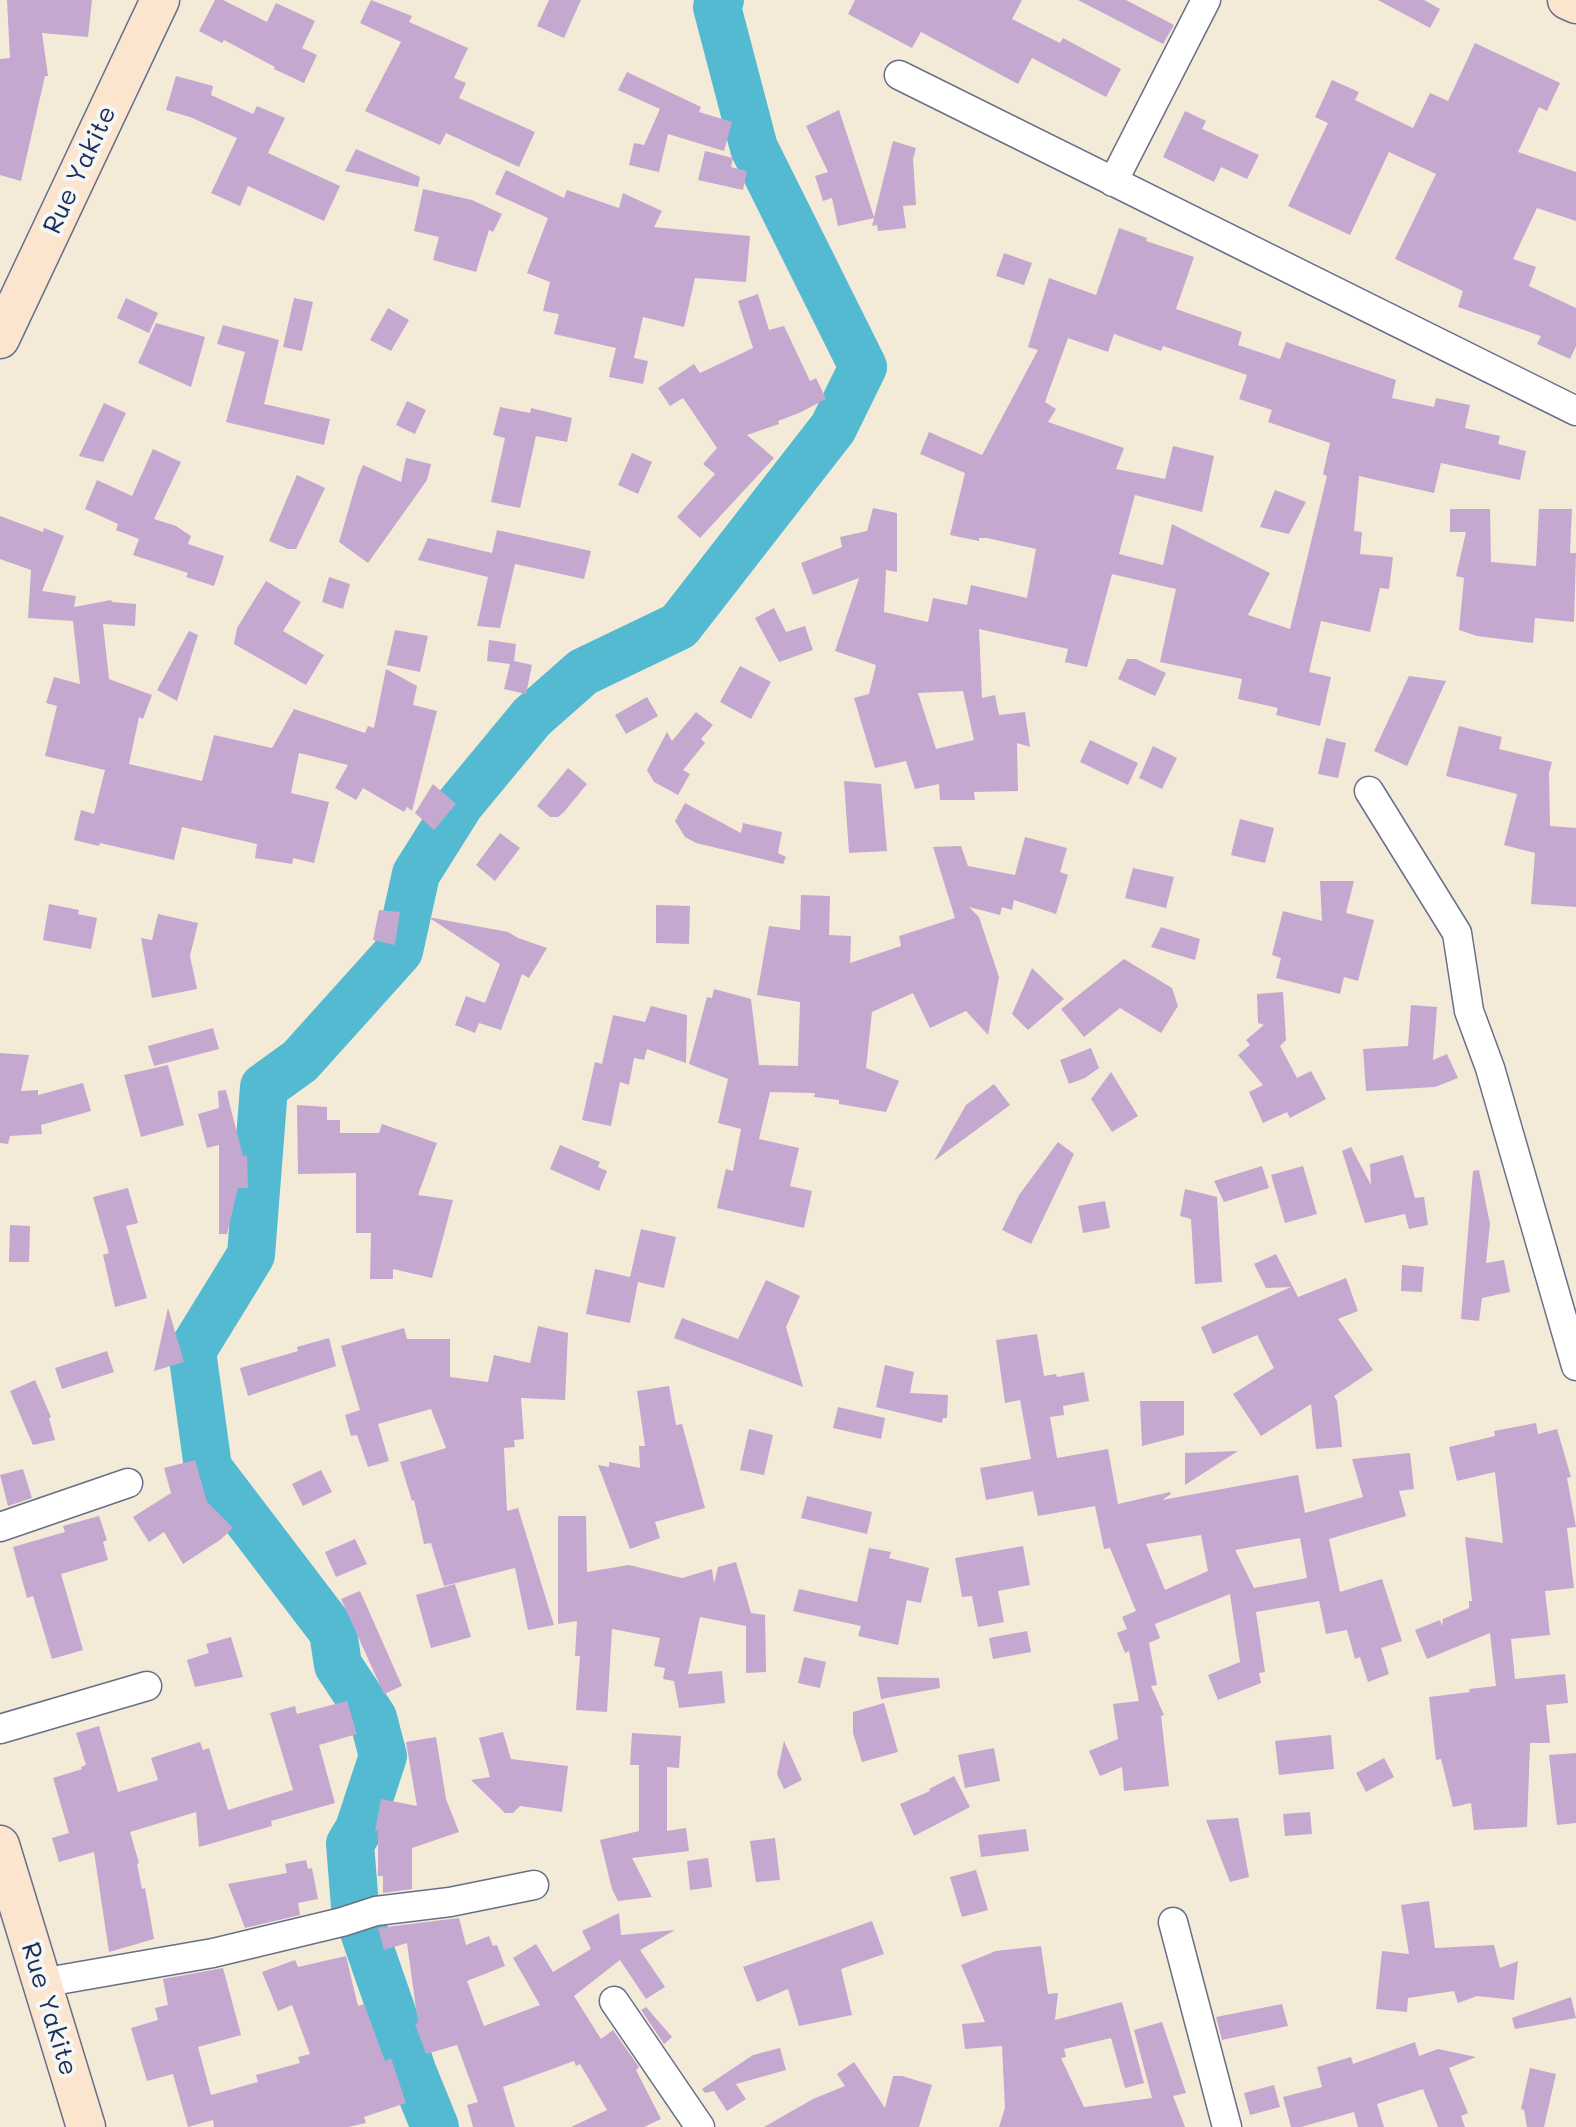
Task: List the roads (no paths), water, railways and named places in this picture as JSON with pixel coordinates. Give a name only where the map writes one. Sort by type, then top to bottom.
[{"type":"main road","name":"Rue Yakite","points":[[0,339],[160,0]]},
{"type":"main road","points":[[1567,0],[1576,4]]},
{"type":"main road","name":"Rue Yakite","points":[[0,1845],[86,2127]]},
{"type":"street","points":[[1113,182],[1206,0]]},
{"type":"street","points":[[899,75],[1576,411]]},
{"type":"street","points":[[1369,791],[1457,933],[1469,1011],[1490,1068],[1576,1366]]},
{"type":"street","points":[[0,1527],[128,1483]]},
{"type":"street","points":[[0,1729],[147,1686]]},
{"type":"street","points":[[41,1983],[213,1953],[376,1911],[450,1902],[534,1885]]},
{"type":"street","points":[[1173,1922],[1227,2127]]},
{"type":"street","points":[[614,2001],[700,2127]]},
{"type":"waterway","points":[[435,2127],[355,1906],[350,1844],[359,1829],[383,1756],[373,1718],[338,1665],[333,1632],[208,1468],[192,1351],[251,1255],[264,1087],[300,1061],[399,951],[416,874],[460,804],[532,717],[583,672],[679,626],[833,428],[863,367],[754,148],[717,7],[720,0]]}]
